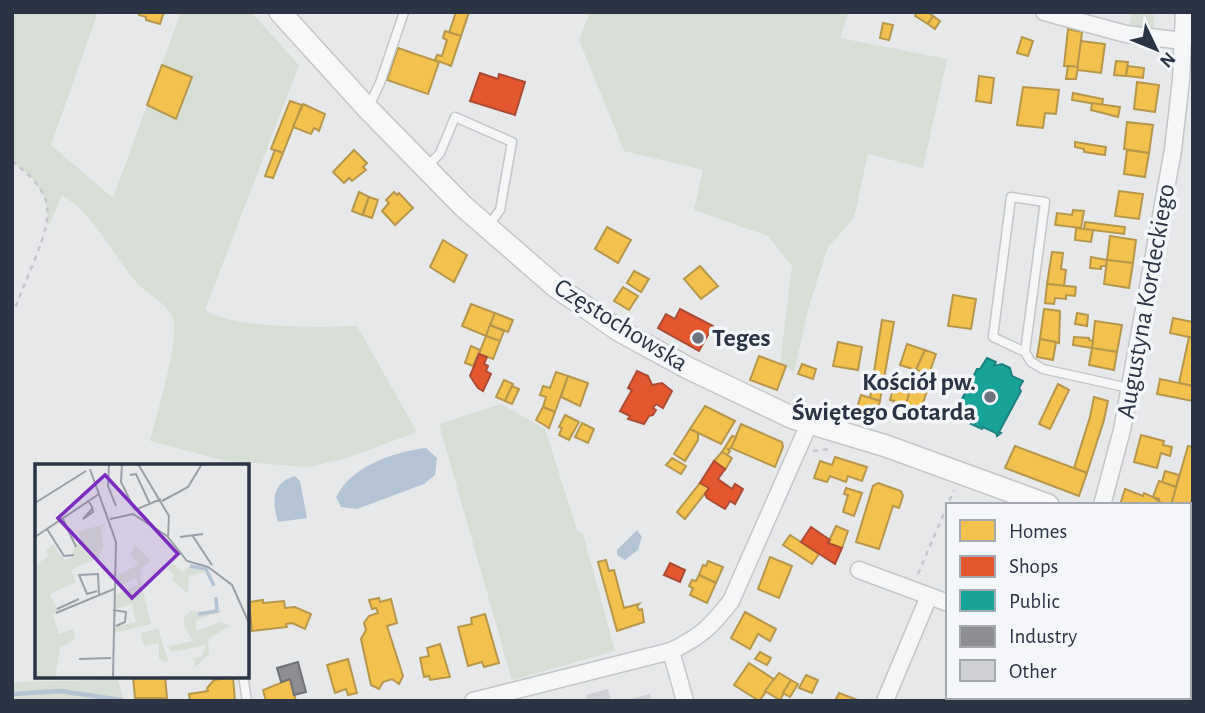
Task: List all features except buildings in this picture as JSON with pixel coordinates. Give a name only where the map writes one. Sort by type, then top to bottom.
[{"type":"main road","name":"Częstochowska","points":[[280,12],[368,109],[487,228],[555,286],[620,331],[734,391],[809,424],[886,446],[1043,503]]},
{"type":"street","points":[[1044,12],[1072,16],[1126,34],[1183,41]]},
{"type":"street","name":"Augustyna Kordeckiego","points":[[1103,503],[1115,460],[1187,81],[1183,41],[1184,12]]},
{"type":"street","points":[[473,701],[671,651],[695,640],[716,621],[731,601],[809,424]]},
{"type":"street","points":[[859,570],[946,602]]},
{"type":"street","points":[[885,701],[929,596]]},
{"type":"street","points":[[671,651],[687,700]]},
{"type":"lane","points":[[368,109],[380,83],[404,12]]},
{"type":"lane","points":[[426,168],[440,153],[455,117],[512,142],[500,210],[487,228]]},
{"type":"lane","points":[[1025,352],[1045,202],[1011,197],[993,337],[1025,352],[1031,362],[1043,369],[1129,388]]},
{"type":"lane","points":[[243,678],[247,701]]},
{"type":"path","points":[[12,161],[36,182],[44,193],[48,206],[48,227],[12,315]]},
{"type":"path","points":[[948,503],[954,489]]},
{"type":"path","points":[[911,590],[946,508]]},
{"type":"shaded area","points":[[12,12],[98,12],[51,145],[113,198],[181,12],[251,12],[299,65],[205,310],[236,321],[257,324],[300,327],[357,326],[417,432],[344,459],[307,467],[226,461],[150,441],[170,360],[173,319],[163,305],[131,276],[91,221],[62,195],[48,227],[46,205],[40,189],[29,175],[12,161]]},
{"type":"shaded area","points":[[590,12],[848,12],[840,38],[947,59],[923,168],[868,154],[854,218],[828,247],[809,306],[794,372],[780,364],[792,266],[768,236],[694,210],[703,170],[624,151],[579,40]]},
{"type":"shaded area","points":[[1132,14],[1154,15],[1154,32],[1128,30]]},
{"type":"shaded area","points":[[501,404],[545,429],[577,530],[583,534],[615,651],[512,680],[439,424]]},
{"type":"shaded area","points":[[117,678],[124,701],[12,701],[12,682]]},
{"type":"water","points":[[426,448],[437,458],[435,475],[424,484],[357,509],[341,507],[336,497],[343,486],[363,469],[387,457]]},
{"type":"water","points":[[295,476],[300,481],[307,518],[278,522],[274,501],[277,488]]},
{"type":"water","points":[[637,530],[642,537],[638,550],[625,560],[617,555],[617,550]]},
{"type":"waterway","points":[[12,694],[60,691],[121,700]]},
{"type":"place","name":"Teges","points":[[698,338]]},
{"type":"place","name":"Kościół pw. Świętego Gotarda","points":[[990,397]]}]
